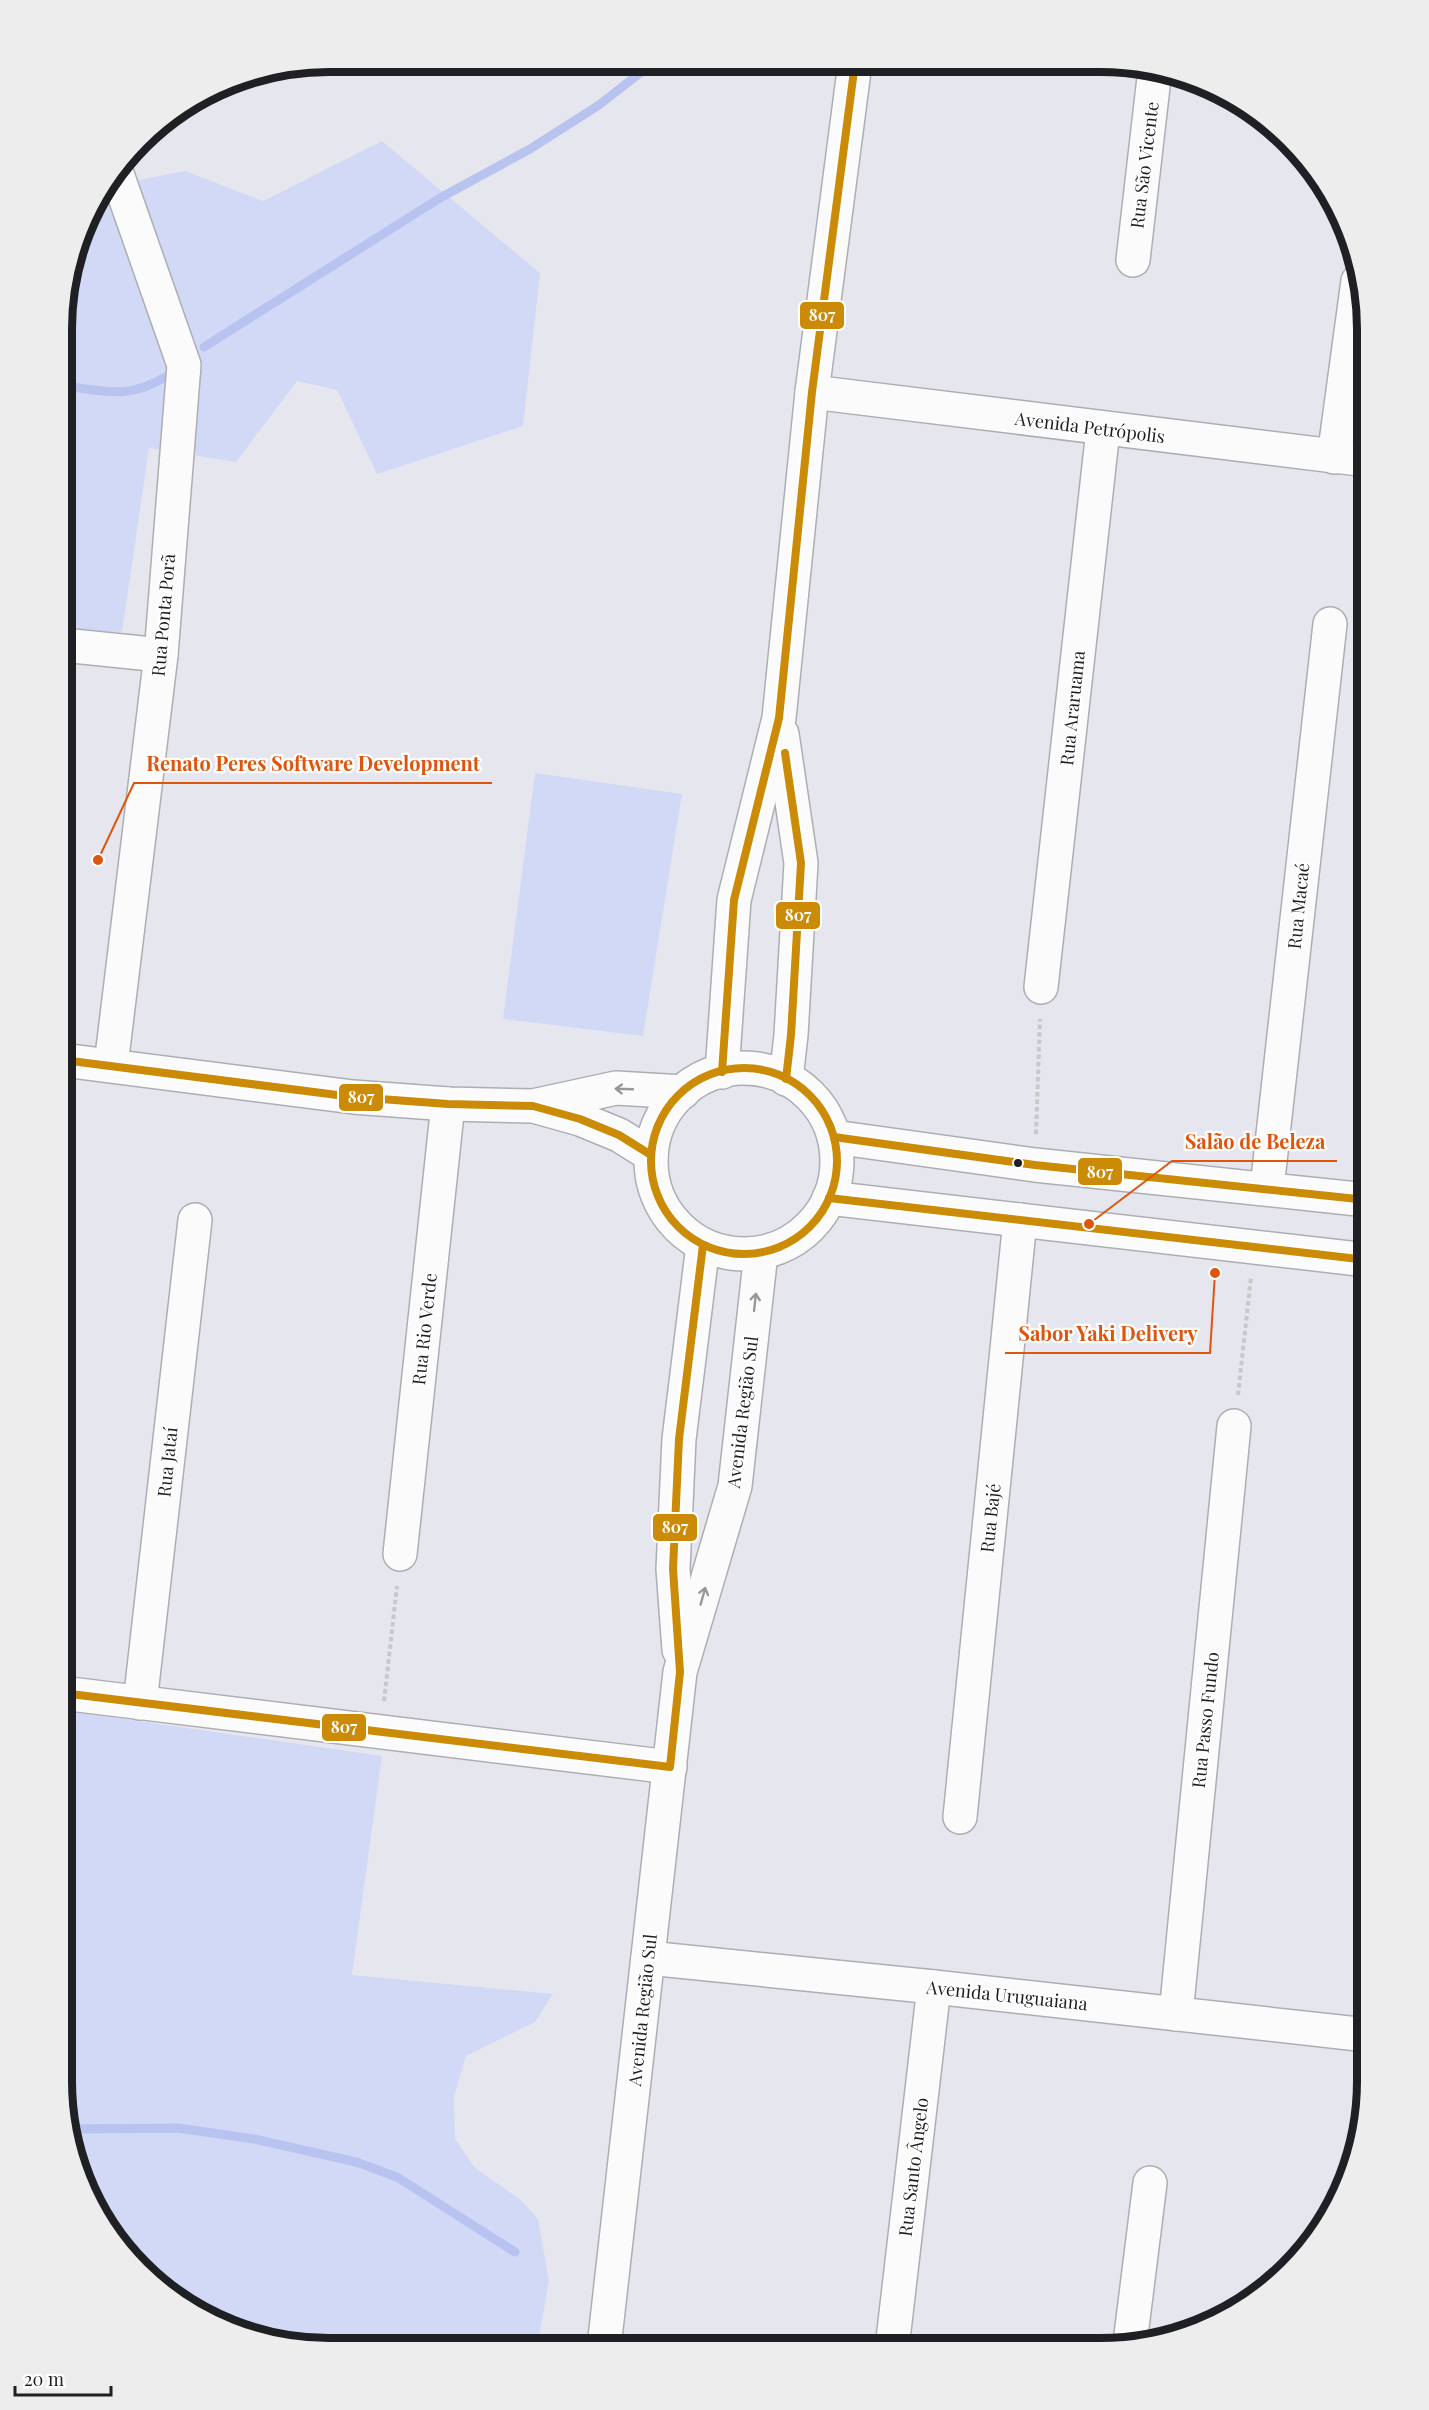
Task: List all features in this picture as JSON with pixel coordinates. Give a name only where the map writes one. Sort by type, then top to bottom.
[{"type":"street","points":[[722,1071],[734,900],[779,718],[812,392],[854,72]]},
{"type":"street","name":"Rua São Vicente","points":[[1133,260],[1154,78]]},
{"type":"street","name":"Rua Ponta Porã","points":[[111,1065],[161,655],[184,364],[119,180]]},
{"type":"street","points":[[1334,457],[1355,301]]},
{"type":"street","name":"Avenida Petrópolis","points":[[812,392],[1103,430],[1357,459]]},
{"type":"street","name":"Rua Araruama","points":[[1041,987],[1103,430]]},
{"type":"street","name":"Rua Macaé","points":[[1267,1188],[1330,624]]},
{"type":"street","points":[[72,646],[161,655]]},
{"type":"street","points":[[779,718],[801,863],[791,1035],[786,1079]]},
{"type":"street","points":[[72,1060],[353,1097],[448,1104],[532,1106],[616,1088],[683,1092]]},
{"type":"street","points":[[755,1069],[786,1079],[802,1089],[816,1103],[827,1119],[834,1137],[837,1168],[829,1198],[818,1218],[802,1234],[783,1246],[761,1253],[731,1253],[703,1245],[678,1227],[666,1212],[654,1184],[651,1155],[658,1125],[668,1107],[683,1092],[701,1079],[722,1071],[755,1069]]},
{"type":"street","name":"Rua Rio Verde","points":[[400,1554],[448,1104]]},
{"type":"street","points":[[532,1106],[580,1119],[619,1135],[651,1155]]},
{"type":"street","points":[[834,1137],[1035,1165],[1357,1199]]},
{"type":"street","points":[[829,1198],[1357,1259]]},
{"type":"street","name":"Rua Jataí","points":[[140,1703],[195,1220]]},
{"type":"street","name":"Rua Bajé","points":[[960,1817],[1020,1220]]},
{"type":"street","name":"Avenida Região Sul","points":[[605,2338],[680,1672],[673,1569],[679,1439],[703,1245]]},
{"type":"street","name":"Avenida Região Sul","points":[[680,1672],[735,1486],[761,1253]]},
{"type":"street","name":"Rua Passo Fundo","points":[[1176,2014],[1234,1426]]},
{"type":"street","points":[[72,1694],[670,1767]]},
{"type":"street","name":"Avenida Uruguaiana","points":[[648,1958],[934,1987],[1357,2035]]},
{"type":"street","name":"Rua Santo Ângelo","points":[[893,2338],[934,1987]]},
{"type":"street","points":[[1131,2336],[1150,2183]]},
{"type":"path","points":[[1035,1165],[1041,987]]},
{"type":"path","points":[[1234,1426],[1254,1247]]},
{"type":"path","points":[[381,1732],[400,1554]]},
{"type":"shaded area","points":[[382,141],[540,273],[523,426],[377,474],[337,390],[297,381],[236,462],[149,448],[122,632],[72,629],[74,295],[86,246],[99,215],[116,184],[185,171],[263,201]]},
{"type":"shaded area","points":[[535,773],[682,794],[643,1036],[503,1019]]},
{"type":"shaded area","points":[[72,1711],[382,1756],[352,1975],[553,1994],[535,2022],[466,2056],[454,2096],[455,2139],[475,2168],[521,2200],[538,2219],[549,2281],[539,2338],[295,2336],[246,2324],[200,2304],[147,2263],[125,2237],[106,2210],[92,2179],[81,2148],[74,2115],[72,2081]]},
{"type":"waterway","points":[[204,347],[440,198],[530,149],[599,105],[641,72]]},
{"type":"waterway","points":[[72,387],[128,391],[153,384],[167,376]]},
{"type":"waterway","points":[[77,2129],[178,2128],[254,2139],[356,2162],[397,2177],[515,2252]]},
{"type":"transit line","name":"807","points":[[722,1072],[734,900],[779,718],[812,392],[854,72]]},
{"type":"transit line","name":"807","points":[[785,753],[801,863],[791,1035],[786,1079]]},
{"type":"transit line","name":"807","points":[[72,1061],[353,1097],[448,1104],[533,1106],[580,1119],[619,1135],[651,1155]]},
{"type":"transit line","name":"807","points":[[744,1068],[779,1075],[810,1095],[830,1126],[837,1161],[830,1196],[810,1227],[779,1247],[744,1254],[709,1247],[678,1227],[658,1196],[651,1161],[658,1126],[678,1095],[709,1075],[744,1068]]},
{"type":"transit line","name":"807","points":[[834,1137],[1035,1165],[1357,1199]]},
{"type":"transit line","name":"807","points":[[829,1198],[1357,1259]]},
{"type":"transit line","name":"807","points":[[72,1694],[670,1767],[680,1672],[673,1569],[679,1439],[703,1245]]},
{"type":"place","name":"Renato Peres Software Development","points":[[98,860]]},
{"type":"place","name":"Salão de Beleza","points":[[1089,1224]]},
{"type":"place","name":"Sabor Yaki Delivery","points":[[1215,1273]]}]
